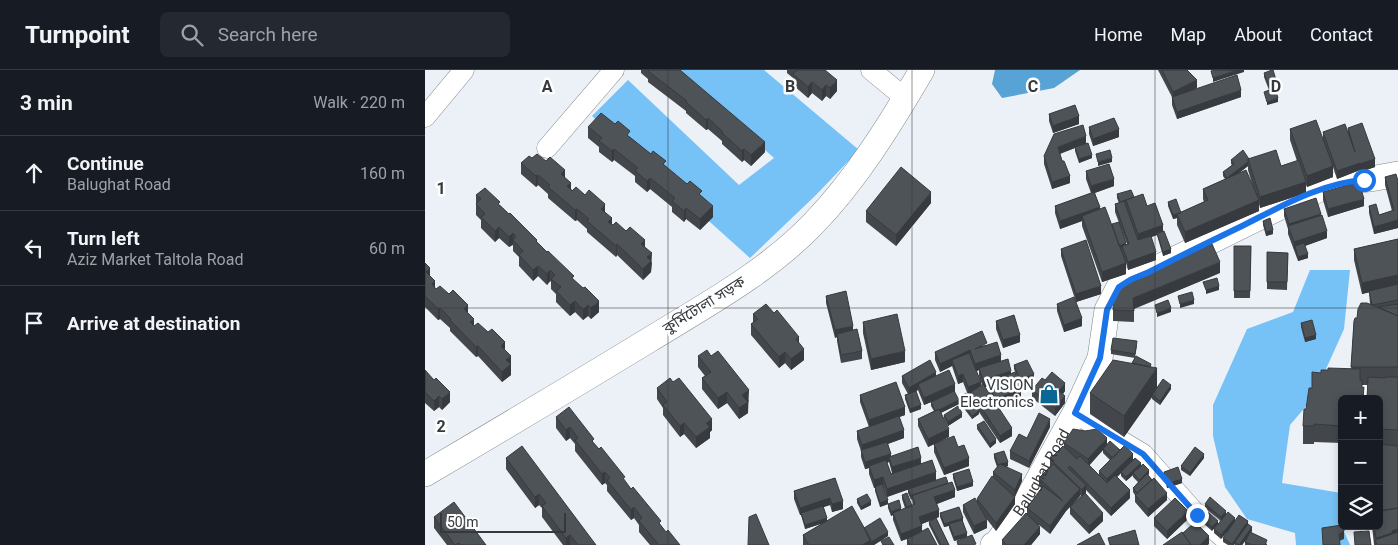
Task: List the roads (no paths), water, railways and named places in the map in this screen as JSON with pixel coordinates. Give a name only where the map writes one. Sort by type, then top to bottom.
[{"type":"street","points":[[425,117],[464,70]]},
{"type":"street","points":[[547,148],[614,70]]},
{"type":"street","points":[[871,70],[905,98]]},
{"type":"street","name":"কুর্মিটোলা সড়ক","points":[[425,474],[518,420],[727,292],[777,257],[813,225],[845,187],[922,70]]},
{"type":"street","name":"Balughat Road","points":[[993,545],[1028,498],[1053,473],[1075,413],[1100,358],[1107,310],[1119,287],[1278,208],[1320,190],[1352,180],[1398,174]]},
{"type":"street","points":[[1342,392],[1398,392]]},
{"type":"street","points":[[1075,413],[1143,454],[1197,515],[1232,545]]},
{"type":"street","points":[[1371,530],[1373,545]]},
{"type":"place","name":"VISION Electronics","points":[[1049,394]]}]
